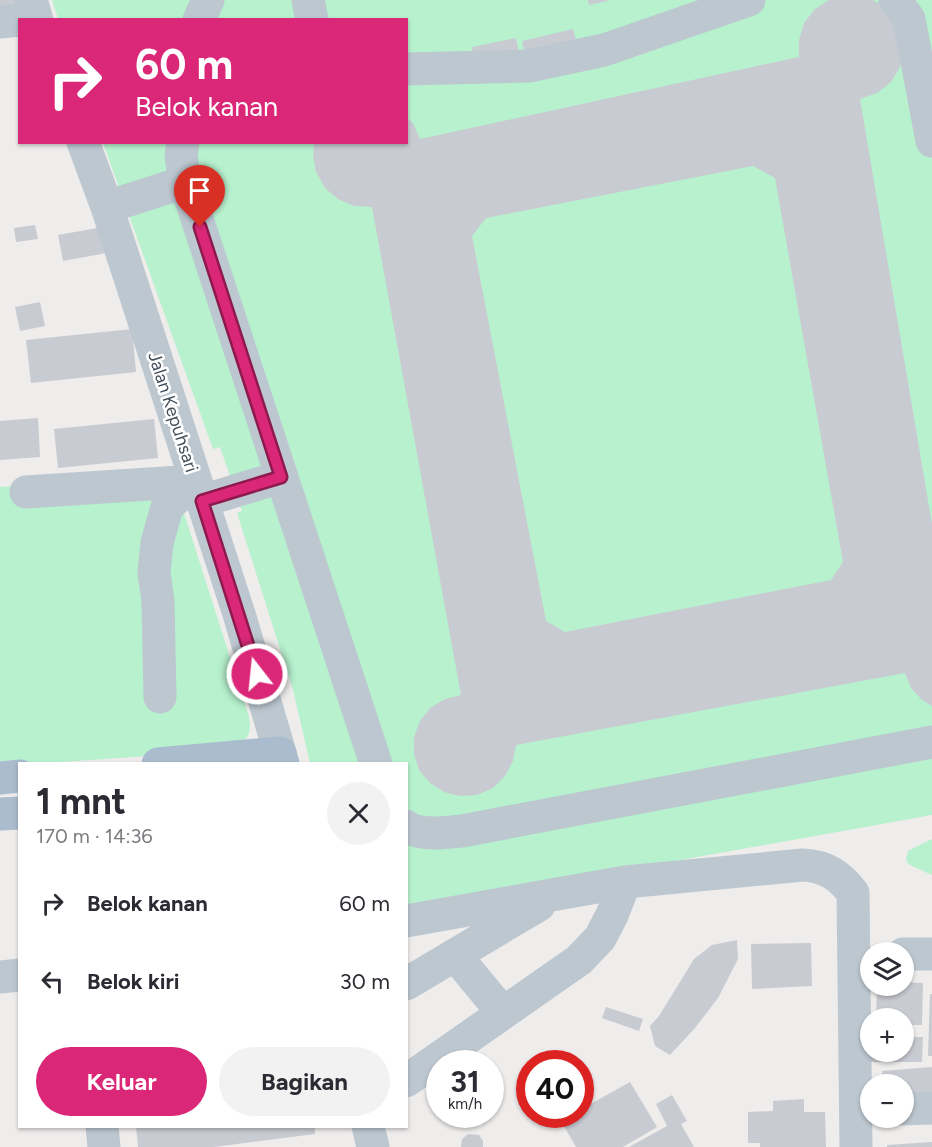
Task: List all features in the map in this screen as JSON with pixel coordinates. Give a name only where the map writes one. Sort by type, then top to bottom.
[{"type":"main road","points":[[199,762],[282,758]]},
{"type":"main road","points":[[0,778],[18,776]]},
{"type":"main road","points":[[0,814],[18,813]]},
{"type":"street","points":[[200,18],[208,0]]},
{"type":"street","points":[[308,0],[312,18]]},
{"type":"street","points":[[408,69],[529,66],[604,50],[749,0]]},
{"type":"street","points":[[895,0],[909,19],[932,141]]},
{"type":"street","points":[[0,22],[30,15]]},
{"type":"street","name":"Jalan Kepuhsari","points":[[84,144],[107,207],[239,614],[282,758]]},
{"type":"street","points":[[183,144],[181,156],[185,182],[375,762]]},
{"type":"street","points":[[107,207],[185,182]]},
{"type":"street","points":[[26,492],[199,491],[281,477]]},
{"type":"street","points":[[160,697],[158,601],[154,573],[157,543],[167,507],[199,491]]},
{"type":"street","points":[[408,831],[432,833],[462,831],[932,742]]},
{"type":"street","points":[[408,921],[625,882],[815,866],[842,879],[853,893],[860,942]]},
{"type":"street","points":[[408,1080],[579,960],[600,938],[625,882]]},
{"type":"street","points":[[408,983],[556,894]]},
{"type":"street","points":[[914,954],[932,954]]},
{"type":"street","points":[[455,955],[503,1013]]},
{"type":"street","points":[[0,977],[18,975]]},
{"type":"street","points":[[862,996],[862,1074]]},
{"type":"street","points":[[914,1109],[932,1108]]},
{"type":"street","points":[[856,1147],[860,1123]]},
{"type":"street","points":[[102,1128],[104,1147]]},
{"type":"street","points":[[369,1128],[373,1147]]},
{"type":"green space","points":[[52,0],[932,0],[932,815],[408,909],[408,762],[310,762],[293,690],[237,513],[242,511],[220,447],[213,449],[103,144],[408,144],[408,18],[58,18]]},
{"type":"green space","points":[[169,473],[176,488],[249,717],[248,735],[242,742],[225,751],[59,762],[18,762],[18,764],[0,767],[0,487]]},
{"type":"green space","points":[[932,839],[932,875],[908,864],[906,859],[908,851]]},
{"type":"building","points":[[0,0],[19,0],[21,8],[0,14]]},
{"type":"building","points":[[588,0],[607,0],[607,1],[589,5]]},
{"type":"building","points":[[829,0],[872,0],[881,4],[894,16],[904,50],[900,67],[891,82],[877,93],[860,99],[932,524],[932,706],[922,700],[911,688],[905,673],[516,745],[513,761],[505,776],[493,788],[477,795],[460,796],[444,792],[430,783],[419,770],[414,754],[414,737],[420,721],[430,708],[445,699],[461,695],[372,207],[354,206],[338,199],[325,188],[316,172],[314,144],[408,144],[408,119],[413,123],[420,139],[799,57],[799,40],[804,23],[815,9]],"holes":[[[753,166],[775,178],[843,562],[831,580],[565,632],[546,621],[472,236],[486,218]]]},
{"type":"building","points":[[573,29],[578,48],[526,60],[522,41]]},
{"type":"building","points":[[516,38],[519,53],[475,63],[472,47]]},
{"type":"building","points":[[35,225],[38,239],[16,242],[14,228]]},
{"type":"building","points":[[103,227],[107,253],[63,261],[58,235]]},
{"type":"building","points":[[40,302],[45,326],[20,331],[15,307]]},
{"type":"building","points":[[132,329],[136,372],[31,383],[26,340]]},
{"type":"building","points":[[38,418],[40,457],[0,460],[0,421]]},
{"type":"building","points":[[154,419],[158,458],[58,468],[54,429]]},
{"type":"building","points":[[737,940],[738,959],[718,998],[695,1028],[670,1055],[655,1046],[650,1026],[659,1016],[694,959],[712,945]]},
{"type":"building","points":[[811,943],[812,986],[752,989],[751,944]]},
{"type":"building","points":[[914,983],[923,983],[922,1025],[914,1025],[914,1008],[876,1008],[877,996],[914,996]]},
{"type":"building","points":[[930,994],[932,994],[932,1056],[928,1056]]},
{"type":"building","points":[[606,1007],[643,1019],[639,1031],[602,1018]]},
{"type":"building","points":[[914,1037],[923,1037],[922,1062],[914,1062]]},
{"type":"building","points":[[932,1067],[932,1101],[914,1102],[914,1074],[882,1074],[882,1071]]},
{"type":"building","points":[[630,1082],[657,1127],[623,1147],[576,1147],[565,1128],[594,1128],[594,1102]]},
{"type":"building","points":[[672,1095],[687,1121],[681,1124],[694,1147],[629,1147],[667,1126],[656,1104]]},
{"type":"building","points":[[804,1099],[804,1112],[825,1112],[826,1147],[760,1147],[760,1143],[748,1143],[748,1112],[773,1111],[773,1101]]},
{"type":"building","points":[[136,1128],[315,1128],[315,1134],[214,1147],[138,1147]]},
{"type":"building","points":[[468,1134],[479,1135],[483,1141],[483,1147],[461,1147],[462,1139]]},
{"type":"building","points":[[932,1142],[932,1147],[887,1147],[887,1145]]},
{"type":"route","points":[[200,227],[281,477],[202,501],[257,674]]}]
